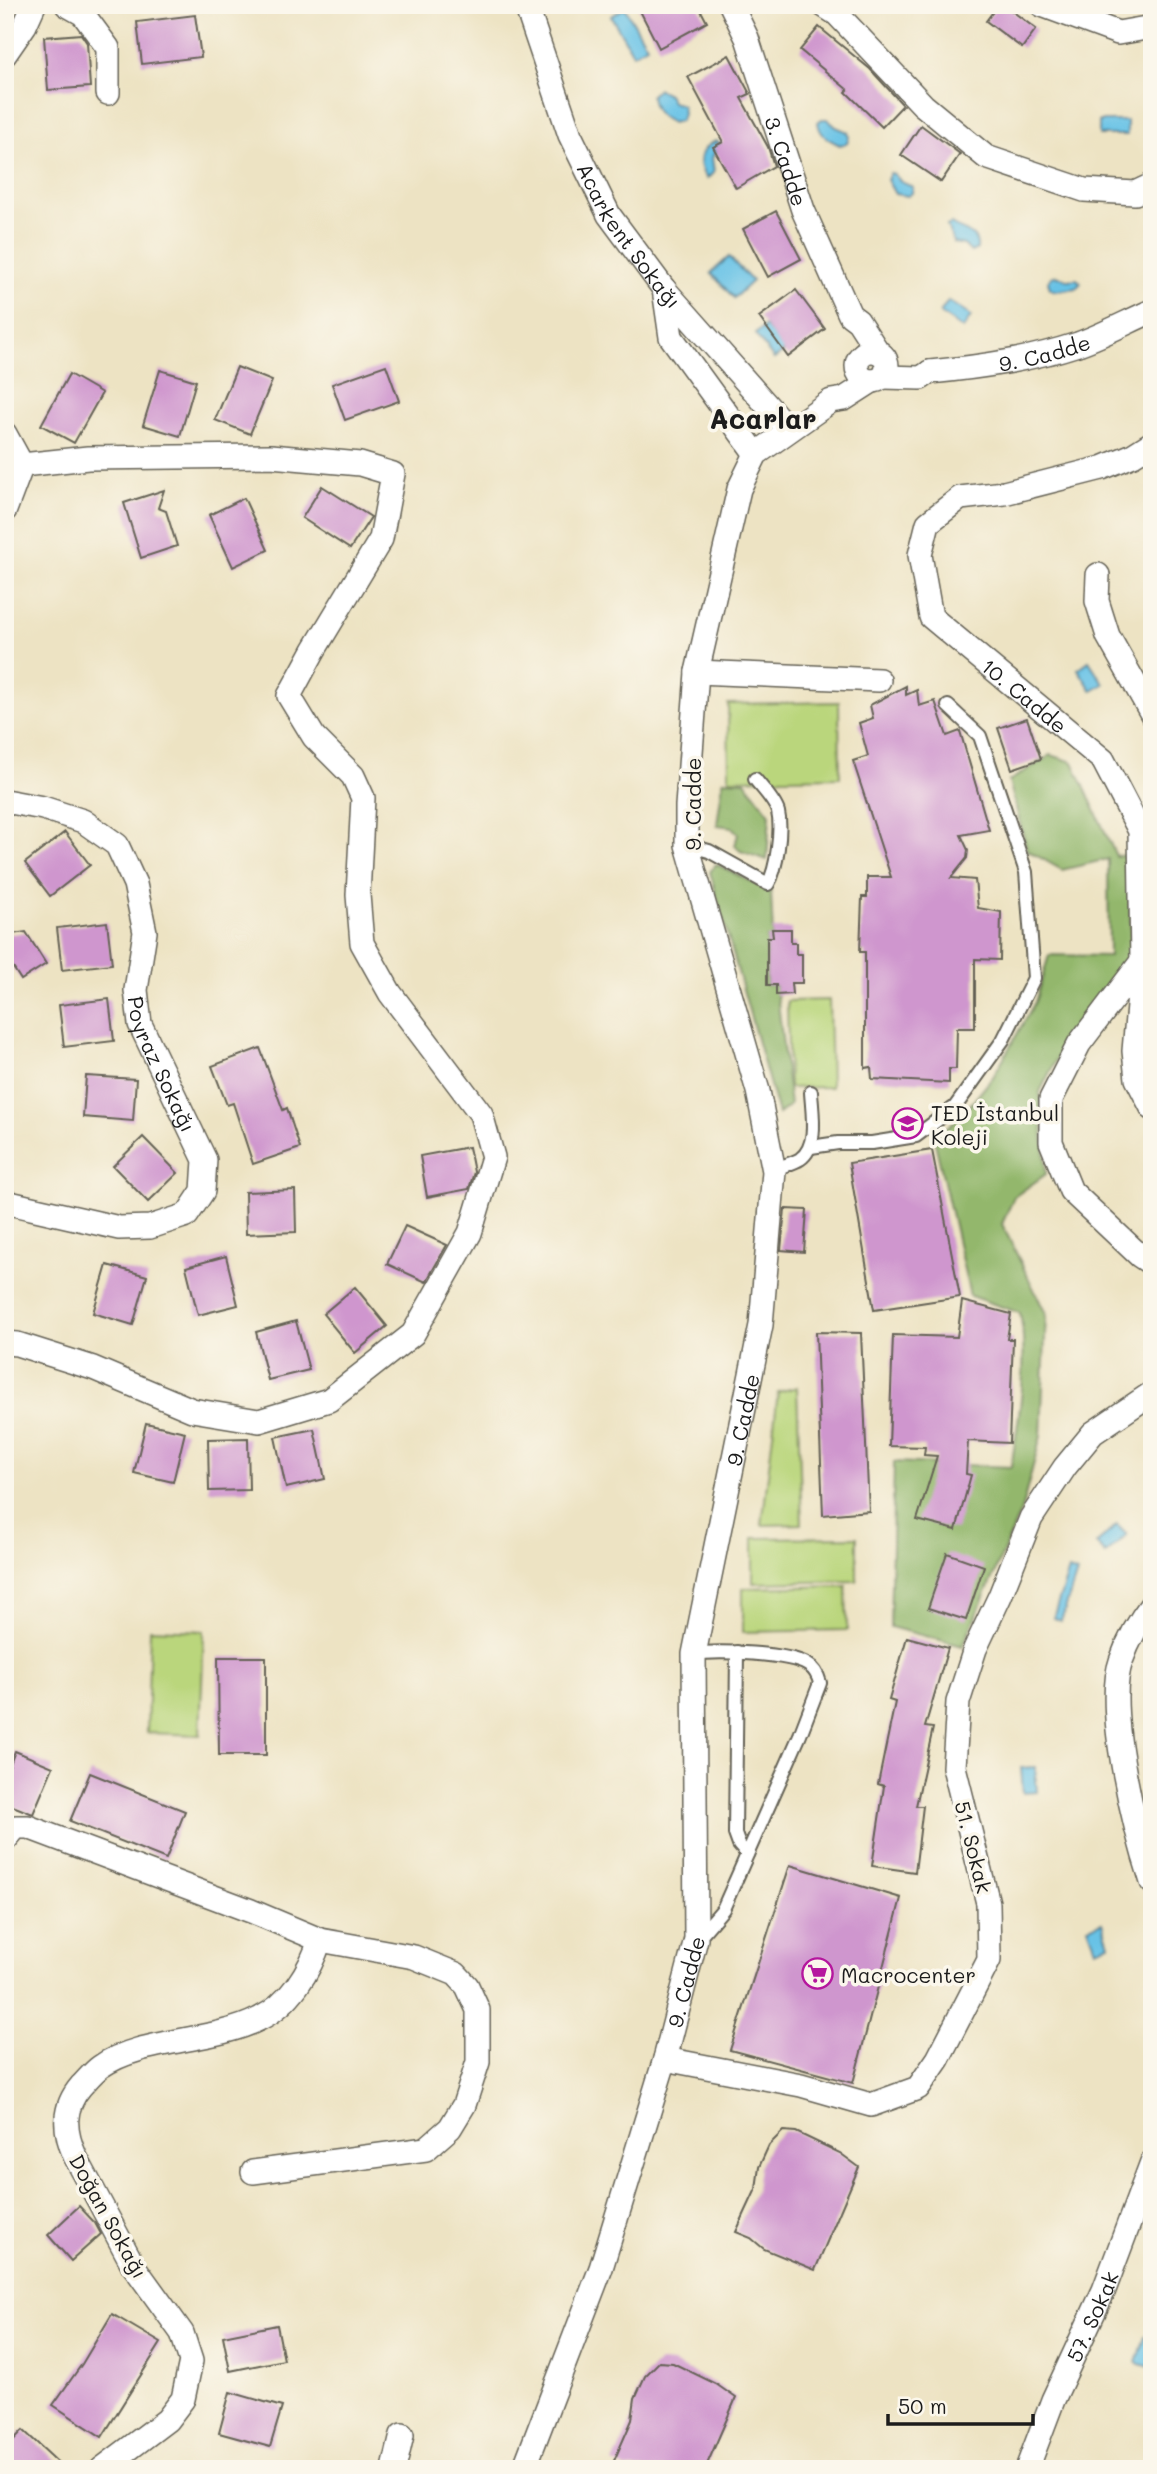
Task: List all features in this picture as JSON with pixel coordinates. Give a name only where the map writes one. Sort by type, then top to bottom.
[{"type":"street","points":[[5,54],[25,25],[34,5]]},
{"type":"street","points":[[67,5],[83,14],[108,48],[108,93]]},
{"type":"street","name":"Acarkent Sokağı","points":[[526,5],[570,135],[609,215],[664,289],[789,430]]},
{"type":"street","name":"3. Cadde","points":[[731,5],[747,38],[803,209],[849,315],[858,321],[872,366]]},
{"type":"street","points":[[823,5],[837,14],[923,105],[986,158],[1084,190],[1135,193],[1152,185]]},
{"type":"street","points":[[1041,5],[1118,33],[1152,27]]},
{"type":"street","points":[[664,289],[671,337],[756,454]]},
{"type":"street","name":"9. Cadde","points":[[524,2469],[601,2268],[665,2059],[696,1939],[694,1654],[761,1325],[774,1171],[758,1091],[687,845],[687,806],[697,672],[739,489],[756,454],[831,401],[835,388],[872,366],[921,378],[930,372],[990,366],[1080,343],[1152,311]]},
{"type":"street","points":[[5,434],[22,465],[5,510]]},
{"type":"street","name":"10. Cadde","points":[[1152,443],[1133,455],[1102,468],[1004,493],[960,498],[928,523],[920,555],[931,617],[1103,760],[1140,831],[1142,961],[1134,1051],[1138,1079],[1152,1107]]},
{"type":"street","points":[[5,1343],[93,1368],[192,1410],[259,1421],[329,1401],[413,1335],[470,1233],[493,1157],[481,1114],[390,993],[362,943],[358,895],[363,798],[353,776],[314,737],[289,696],[381,539],[393,474],[360,464],[271,456],[88,458],[22,465]]},
{"type":"street","points":[[1098,575],[1097,601],[1108,636],[1152,714]]},
{"type":"street","points":[[697,672],[879,680]]},
{"type":"street","name":"Poyraz Sokağı","points":[[5,801],[43,808],[83,821],[117,845],[135,884],[145,932],[136,990],[140,1024],[205,1160],[203,1191],[187,1215],[150,1227],[119,1228],[5,1202]]},
{"type":"street","points":[[1142,961],[1079,1044],[1051,1099],[1051,1142],[1071,1191],[1152,1264]]},
{"type":"street","name":"51. Sokak","points":[[665,2059],[801,2085],[871,2105],[918,2088],[938,2059],[989,1960],[988,1903],[954,1768],[958,1702],[975,1649],[1000,1596],[1031,1518],[1065,1466],[1093,1433],[1152,1393]]},
{"type":"street","points":[[1152,1604],[1140,1620],[1120,1663],[1116,1703],[1121,1757],[1143,1857],[1152,1882]]},
{"type":"street","points":[[9,1830],[28,1827],[251,1911],[320,1940],[414,1956],[456,1975],[467,1986],[478,2010],[478,2063],[464,2105],[450,2128],[426,2149],[253,2172]]},
{"type":"street","name":"Doğan Sokağı","points":[[102,2469],[167,2420],[183,2399],[191,2361],[182,2333],[133,2265],[75,2156],[67,2138],[66,2112],[75,2094],[98,2068],[121,2054],[225,2032],[259,2020],[281,2005],[292,1993],[314,1959],[320,1940]]},
{"type":"street","name":"57. Sokak","points":[[1027,2469],[1052,2400],[1104,2290],[1152,2162]]},
{"type":"street","points":[[394,2469],[402,2435]]},
{"type":"lane","points":[[811,1147],[838,1143],[872,1143],[916,1136],[926,1129],[955,1107],[1003,1040],[1034,978],[1026,872],[980,736],[948,706]]},
{"type":"lane","points":[[687,845],[709,851],[768,884],[778,856],[778,811],[755,779]]},
{"type":"lane","points":[[774,1171],[800,1159],[811,1147],[811,1092]]},
{"type":"lane","points":[[694,1654],[711,1651],[737,1652],[806,1663],[814,1669],[820,1683],[800,1735],[723,1909],[696,1939]]},
{"type":"lane","points":[[737,1652],[735,1834],[739,1845],[747,1854]]},
{"type":"green space","points":[[839,702],[840,777],[729,779],[728,704]]},
{"type":"green space","points":[[1051,755],[1073,762],[1116,856],[1129,855],[1131,957],[1068,1035],[1040,1092],[1046,1174],[1014,1197],[1002,1224],[1046,1314],[1041,1436],[1021,1511],[963,1646],[890,1627],[894,1462],[1011,1467],[1023,1370],[1020,1313],[970,1296],[934,1138],[962,1115],[993,1077],[1035,1002],[1049,955],[1109,956],[1108,859],[1062,870],[1027,850],[1009,781]]},
{"type":"green space","points":[[723,780],[745,781],[770,814],[767,860],[740,851],[735,845],[738,834],[732,827],[717,825]]},
{"type":"green space","points":[[716,864],[771,892],[773,937],[767,938],[767,985],[776,985],[790,1105],[778,1114],[710,872]]},
{"type":"green space","points":[[829,1000],[831,1087],[789,1088],[787,1001]]},
{"type":"green space","points":[[797,1387],[802,1524],[762,1525],[778,1392]]},
{"type":"green space","points":[[857,1537],[857,1581],[753,1583],[753,1538]]},
{"type":"green space","points":[[846,1586],[847,1630],[743,1632],[743,1588]]},
{"type":"green space","points":[[150,1629],[204,1631],[200,1735],[147,1733]]},
{"type":"water","points":[[625,8],[647,46],[633,54],[611,16]]},
{"type":"water","points":[[658,89],[668,94],[672,102],[682,105],[683,114],[680,121],[672,123],[657,112],[651,95]]},
{"type":"water","points":[[827,119],[848,132],[847,143],[840,145],[825,136],[818,122]]},
{"type":"water","points":[[1099,121],[1127,121],[1127,135],[1099,135]]},
{"type":"water","points":[[716,141],[720,143],[712,158],[714,172],[707,179],[700,163],[702,152]]},
{"type":"water","points":[[890,173],[913,187],[912,193],[908,196],[895,194],[887,180]]},
{"type":"water","points":[[951,224],[972,235],[977,249],[971,252],[964,245],[954,243],[947,226]]},
{"type":"water","points":[[729,257],[752,281],[734,298],[711,273]]},
{"type":"water","points":[[1057,275],[1067,280],[1077,279],[1081,283],[1076,288],[1055,291],[1050,288],[1048,282],[1051,277]]},
{"type":"water","points":[[948,301],[971,316],[963,329],[940,313]]},
{"type":"water","points":[[766,326],[785,351],[774,359],[755,334]]},
{"type":"water","points":[[1089,661],[1104,684],[1092,691],[1078,669]]},
{"type":"water","points":[[1117,1525],[1127,1535],[1106,1554],[1096,1544]]},
{"type":"water","points":[[1069,1570],[1077,1573],[1061,1621],[1053,1618]]},
{"type":"water","points":[[1035,1767],[1037,1792],[1023,1793],[1021,1768]]},
{"type":"water","points":[[1102,1922],[1109,1944],[1096,1949],[1088,1927]]},
{"type":"water","points":[[1145,2337],[1152,2339],[1150,2367],[1137,2363]]},
{"type":"building","points":[[637,5],[698,5],[707,22],[659,48]]},
{"type":"building","points":[[998,5],[1004,5],[1036,29],[1022,48],[986,21]]},
{"type":"building","points":[[195,15],[201,57],[142,64],[137,22]]},
{"type":"building","points":[[819,27],[870,69],[903,105],[882,127],[846,92],[848,90],[800,50]]},
{"type":"building","points":[[81,34],[87,43],[90,87],[48,90],[44,37]]},
{"type":"building","points":[[729,55],[750,94],[741,98],[768,147],[774,166],[736,188],[713,147],[723,142],[688,77]]},
{"type":"building","points":[[921,125],[960,154],[941,182],[901,155]]},
{"type":"building","points":[[776,211],[801,259],[768,277],[743,229]]},
{"type":"building","points":[[796,290],[825,329],[788,357],[759,317]]},
{"type":"building","points":[[386,365],[399,401],[345,420],[332,384]]},
{"type":"building","points":[[237,367],[272,381],[250,434],[215,420]]},
{"type":"building","points":[[160,370],[196,381],[180,436],[143,425]]},
{"type":"building","points":[[69,374],[102,393],[74,443],[41,425]]},
{"type":"building","points":[[322,486],[371,517],[350,549],[302,518]]},
{"type":"building","points":[[164,490],[158,508],[166,511],[177,546],[141,558],[124,503]]},
{"type":"building","points":[[244,498],[268,550],[233,567],[209,515]]},
{"type":"building","points":[[906,686],[906,695],[917,690],[919,706],[935,701],[947,736],[960,731],[989,830],[961,835],[968,850],[967,858],[951,878],[975,880],[978,908],[1001,912],[1000,960],[975,959],[975,1028],[957,1028],[956,1069],[949,1069],[949,1083],[872,1079],[871,1067],[865,1068],[865,952],[860,952],[862,897],[867,897],[867,877],[891,877],[853,761],[868,756],[859,723],[873,718],[870,705]]},
{"type":"building","points":[[1027,718],[1041,759],[1012,769],[998,728]]},
{"type":"building","points":[[65,832],[90,865],[50,896],[25,863]]},
{"type":"building","points":[[107,922],[112,964],[62,970],[57,928]]},
{"type":"building","points":[[772,929],[791,929],[791,943],[796,943],[796,954],[802,954],[802,983],[791,983],[792,994],[776,995],[776,985],[767,985],[767,937],[773,937]]},
{"type":"building","points":[[26,932],[46,964],[21,980],[5,955],[5,935]]},
{"type":"building","points":[[109,999],[114,1041],[64,1047],[59,1005]]},
{"type":"building","points":[[260,1048],[283,1110],[287,1108],[300,1148],[253,1164],[233,1103],[227,1105],[212,1066]]},
{"type":"building","points":[[86,1076],[136,1079],[133,1121],[83,1117]]},
{"type":"building","points":[[143,1137],[178,1173],[148,1202],[113,1166]]},
{"type":"building","points":[[469,1147],[474,1172],[469,1189],[427,1197],[420,1156]]},
{"type":"building","points":[[932,1150],[960,1297],[874,1310],[849,1163]]},
{"type":"building","points":[[295,1190],[296,1232],[246,1234],[245,1192]]},
{"type":"building","points":[[785,1209],[807,1210],[804,1252],[781,1250]]},
{"type":"building","points":[[405,1226],[447,1245],[426,1282],[387,1264]]},
{"type":"building","points":[[226,1256],[238,1305],[198,1315],[186,1267]]},
{"type":"building","points":[[107,1265],[147,1276],[133,1325],[93,1313]]},
{"type":"building","points":[[355,1287],[387,1326],[355,1353],[323,1314]]},
{"type":"building","points":[[962,1301],[1011,1314],[1007,1339],[1013,1339],[1009,1443],[968,1441],[966,1474],[971,1475],[956,1530],[917,1520],[937,1456],[924,1455],[925,1447],[889,1446],[893,1335],[957,1337]]},
{"type":"building","points":[[296,1321],[309,1370],[268,1380],[256,1332]]},
{"type":"building","points":[[816,1332],[861,1333],[869,1511],[823,1515]]},
{"type":"building","points":[[146,1423],[185,1432],[173,1482],[134,1473]]},
{"type":"building","points":[[314,1429],[325,1479],[286,1488],[275,1437]]},
{"type":"building","points":[[248,1438],[249,1490],[209,1491],[208,1439]]},
{"type":"building","points":[[947,1553],[984,1566],[966,1620],[928,1608]]},
{"type":"building","points":[[907,1637],[948,1648],[925,1727],[933,1728],[916,1806],[923,1806],[915,1872],[872,1866],[884,1786],[878,1784],[895,1702],[889,1700]]},
{"type":"building","points":[[218,1657],[266,1657],[266,1755],[219,1755]]},
{"type":"building","points":[[15,1751],[53,1767],[33,1814],[5,1803],[5,1777]]},
{"type":"building","points":[[90,1773],[185,1811],[166,1859],[70,1821]]},
{"type":"building","name":"Macrocenter","points":[[790,1865],[901,1898],[853,2083],[730,2050]]},
{"type":"building","points":[[783,2131],[796,2132],[840,2153],[859,2167],[815,2270],[764,2249],[751,2238],[736,2232],[756,2189],[759,2167],[769,2145]]},
{"type":"building","points":[[79,2206],[101,2234],[71,2261],[48,2235]]},
{"type":"building","points":[[112,2314],[161,2343],[102,2437],[53,2405]]},
{"type":"building","points":[[277,2325],[284,2360],[230,2371],[223,2336]]},
{"type":"building","points":[[659,2362],[673,2363],[716,2384],[736,2398],[705,2469],[626,2469],[613,2463],[632,2420],[635,2398],[645,2376]]},
{"type":"building","points":[[230,2392],[282,2407],[270,2447],[219,2433]]},
{"type":"building","points":[[23,2430],[65,2469],[5,2469],[5,2449]]},
{"type":"place","name":"TED İstanbul Koleji","points":[[908,1124]]},
{"type":"place","name":"Macrocenter","points":[[818,1974]]},
{"type":"district","name":"Acarlar","points":[[763,418]]}]
